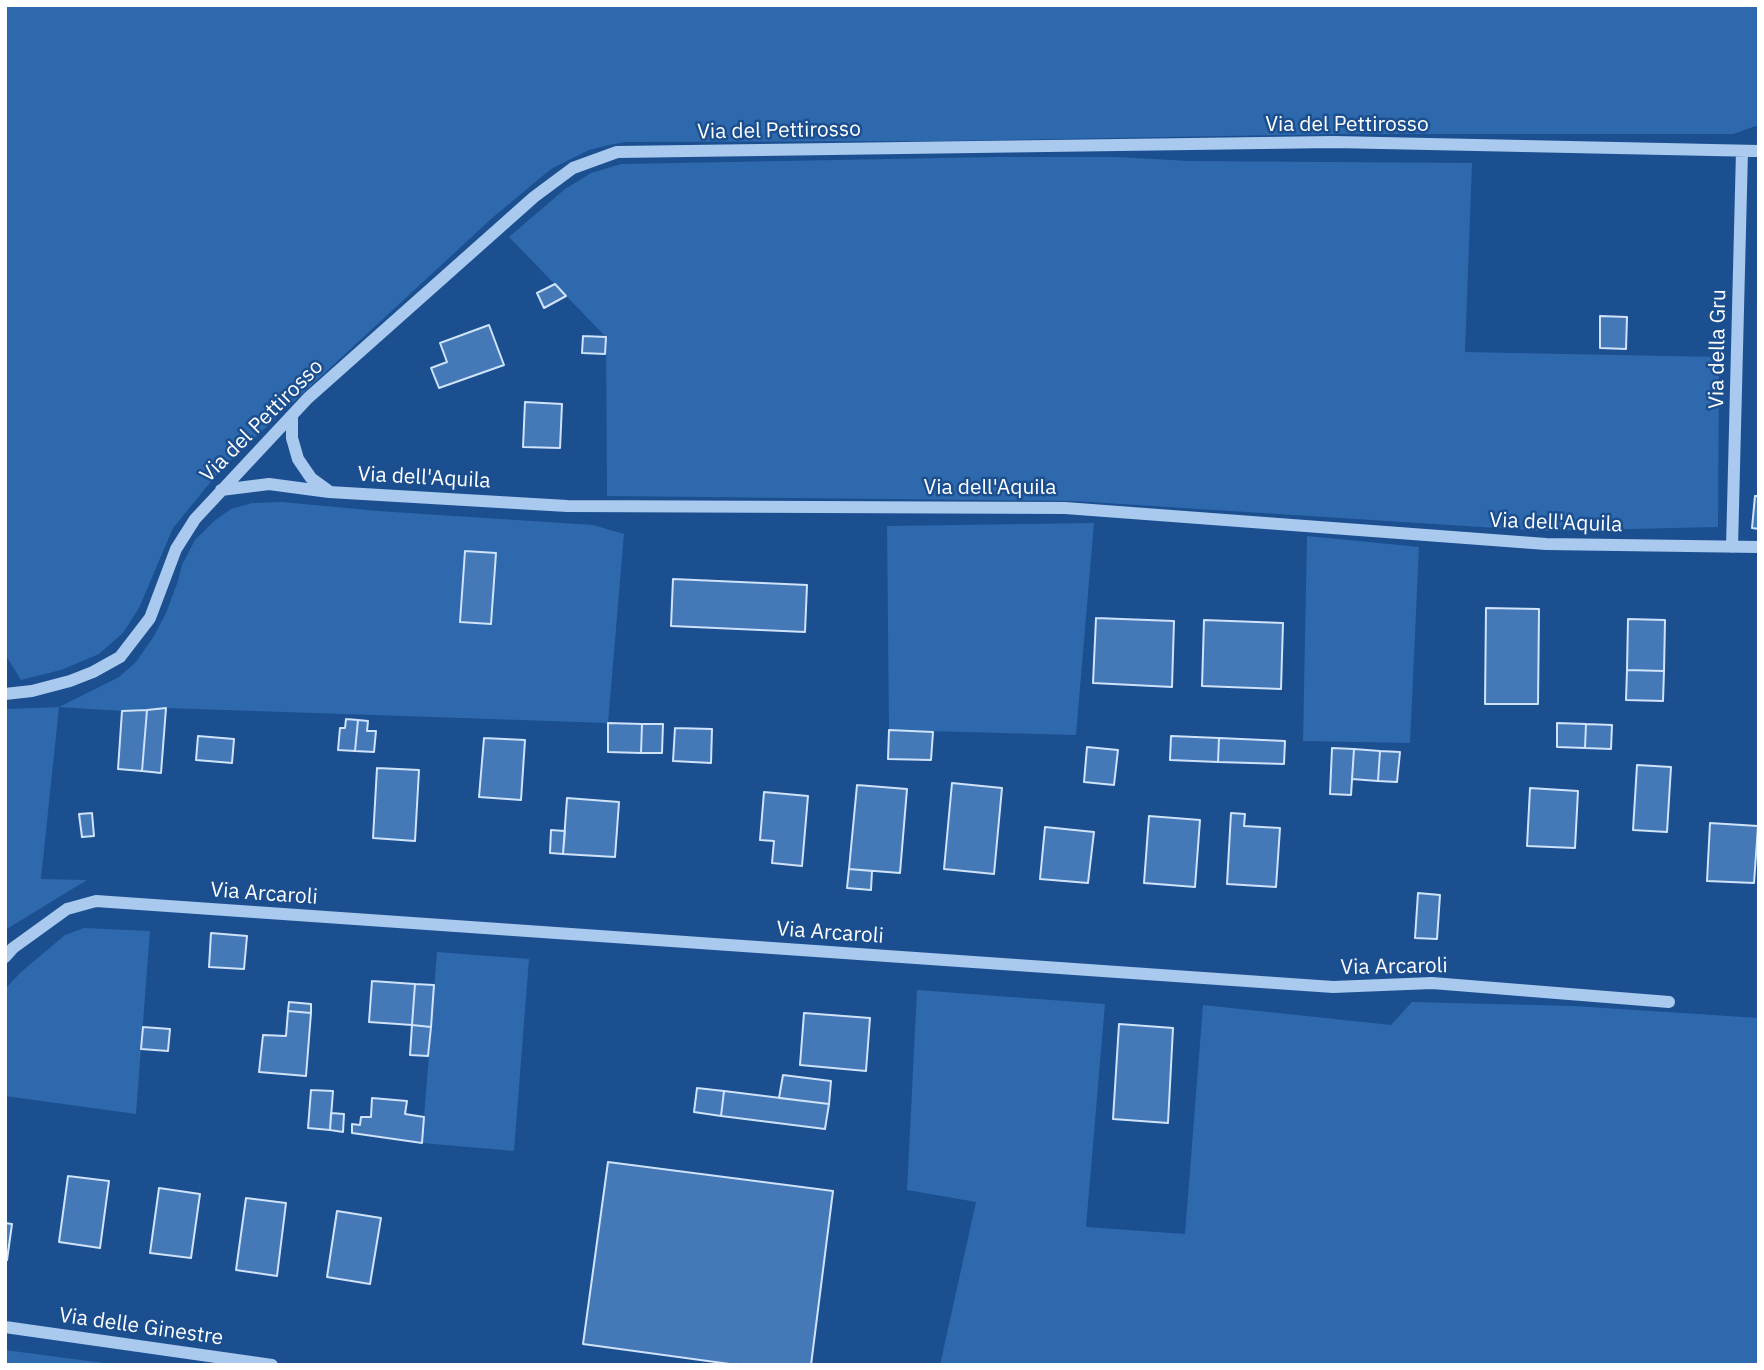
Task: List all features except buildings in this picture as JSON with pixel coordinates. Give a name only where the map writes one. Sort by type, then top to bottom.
[{"type":"street","name":"Via del Pettirosso","points":[[5,694],[32,691],[70,681],[120,657],[150,618],[176,549],[195,519],[308,398],[534,197],[573,168],[617,152],[1334,142],[1759,151]]},
{"type":"street","name":"Via della Gru","points":[[1732,547],[1742,151]]},
{"type":"street","points":[[292,415],[292,438],[298,459],[311,478],[329,492]]},
{"type":"street","name":"Via dell'Aquila","points":[[221,490],[269,484],[329,492],[567,506],[1065,508],[1546,544],[1759,547]]},
{"type":"street","name":"Via Arcaroli","points":[[5,957],[13,948],[67,909],[96,901],[1319,986],[1432,983],[1669,1002]]},
{"type":"street","name":"Via delle Ginestre","points":[[5,1327],[272,1365]]},
{"type":"shaded area","points":[[5,5],[1759,5],[1759,125],[1733,134],[1339,134],[941,141],[626,142],[589,150],[551,169],[491,219],[222,468],[173,528],[139,608],[123,633],[99,654],[61,670],[21,680],[5,654]]},
{"type":"shaded area","points":[[995,157],[1472,163],[1465,352],[1719,357],[1718,527],[1543,531],[1074,501],[607,496],[606,337],[509,237],[565,189],[591,173],[621,164]]},
{"type":"shaded area","points":[[282,502],[593,525],[624,534],[608,723],[166,708],[122,711],[59,707],[119,677],[136,662],[166,613],[182,565],[195,540],[231,509],[252,503]]},
{"type":"shaded area","points":[[1094,523],[1076,735],[889,730],[887,526]]},
{"type":"shaded area","points":[[1307,536],[1419,547],[1410,743],[1303,741]]},
{"type":"shaded area","points":[[59,707],[41,879],[87,880],[5,930],[5,709]]},
{"type":"shaded area","points":[[84,928],[150,931],[136,1114],[5,1096],[5,989],[65,935]]},
{"type":"shaded area","points":[[437,952],[529,959],[514,1151],[422,1143]]},
{"type":"shaded area","points":[[917,990],[1105,1004],[1086,1227],[1185,1234],[1203,1005],[1391,1025],[1412,1002],[1574,1006],[1759,1018],[1759,1365],[940,1365],[976,1202],[907,1190]]},
{"type":"shaded area","points":[[5,1350],[119,1365],[5,1365]]}]
